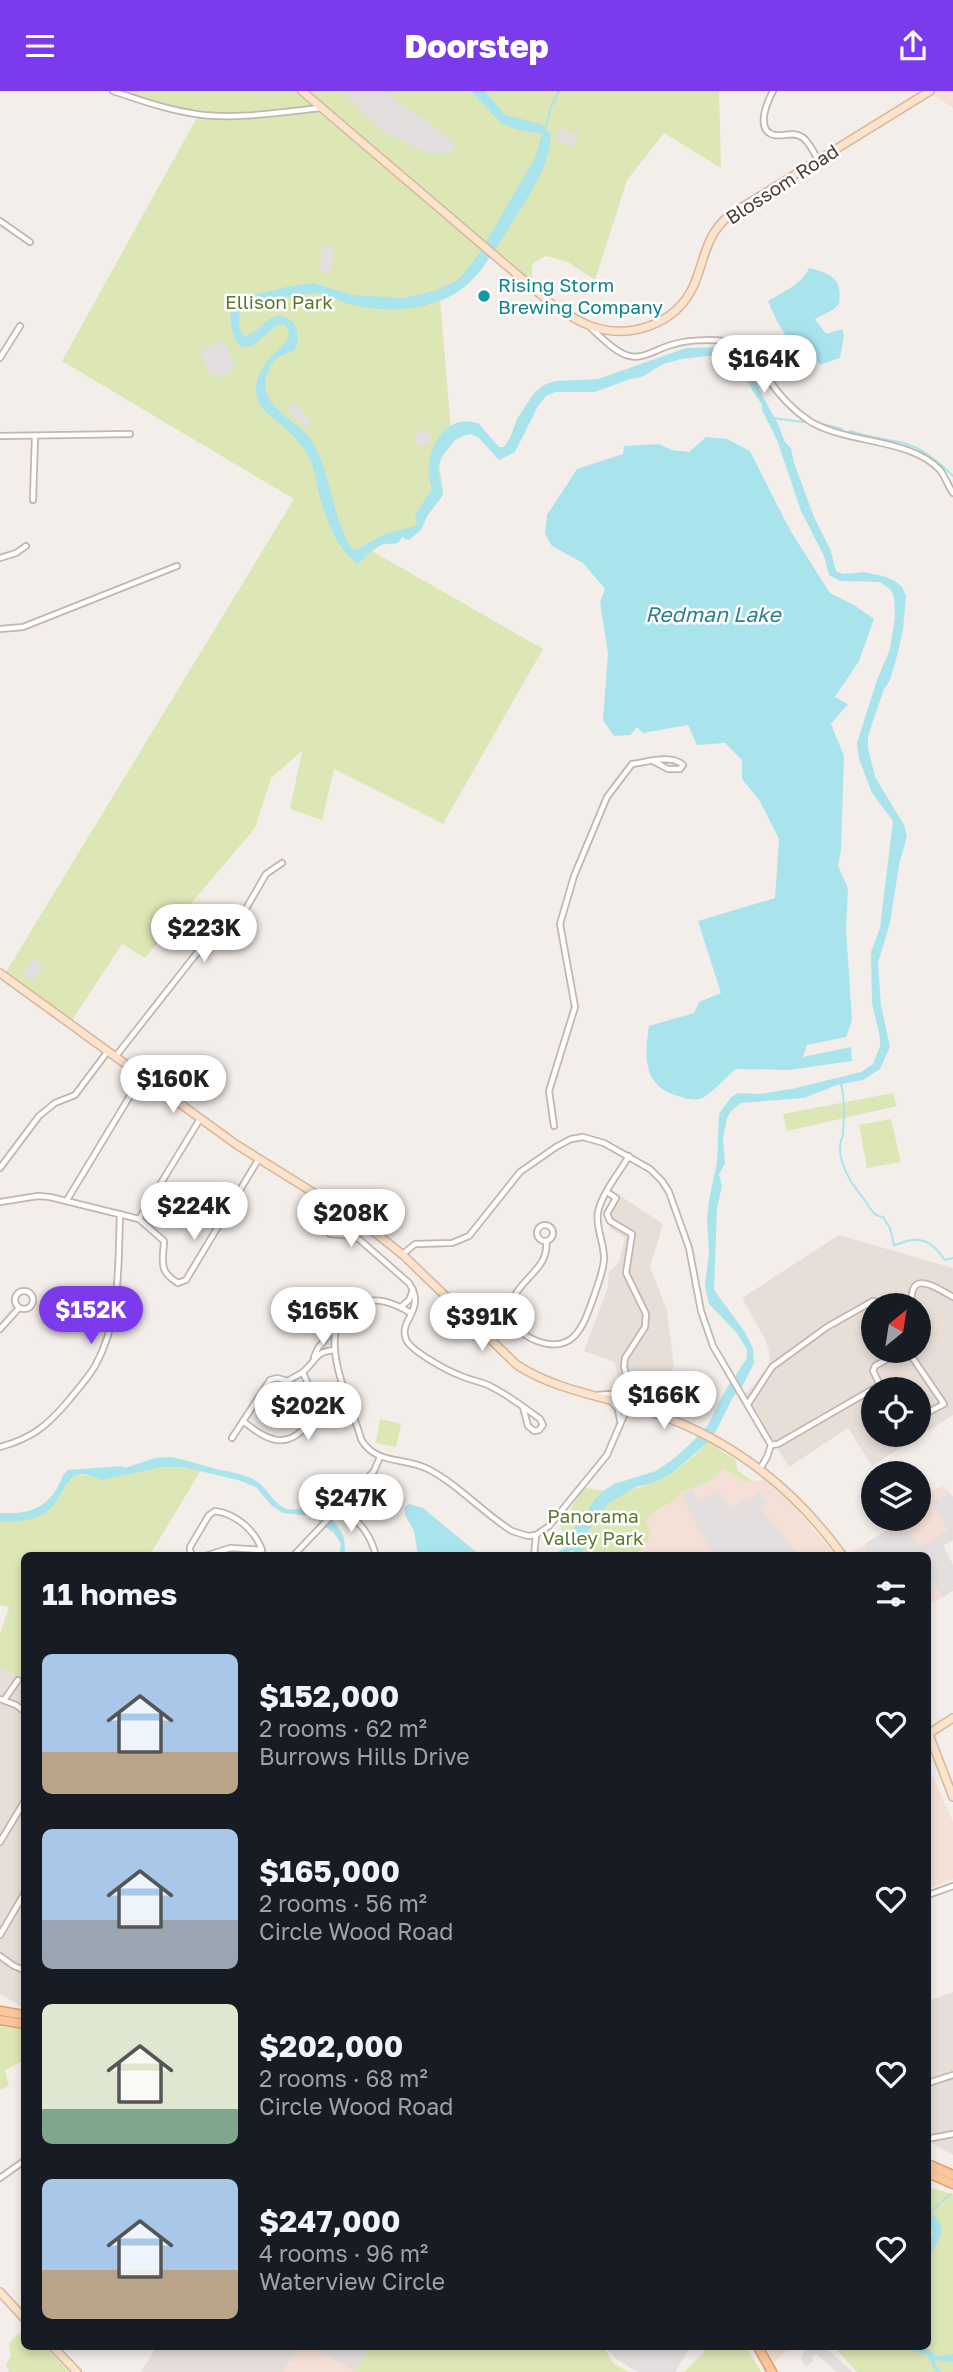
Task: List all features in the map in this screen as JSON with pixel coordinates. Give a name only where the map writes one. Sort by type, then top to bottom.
[{"type":"main road","name":"Blossom Road","points":[[302,91],[554,306],[589,326],[623,331],[649,327],[668,317],[684,302],[707,244],[717,227],[753,198],[930,91]]},
{"type":"main road","points":[[0,973],[258,1160],[369,1228],[403,1255],[517,1365],[553,1384],[647,1411],[690,1426],[718,1440],[793,1496],[821,1526],[840,1552]]},
{"type":"main road","points":[[931,1731],[953,1718]]},
{"type":"main road","points":[[931,1741],[953,1797]]},
{"type":"main road","points":[[0,2011],[21,2014]]},
{"type":"main road","points":[[0,2020],[21,2024]]},
{"type":"main road","points":[[931,2165],[953,2175]]},
{"type":"main road","points":[[931,2174],[953,2184]]},
{"type":"main road","points":[[0,2292],[21,2315]]},
{"type":"main road","points":[[55,2350],[77,2372]]},
{"type":"main road","points":[[760,2350],[772,2372]]},
{"type":"street","points":[[113,91],[169,109],[199,115],[276,113],[321,108]]},
{"type":"street","points":[[773,91],[764,115],[764,126],[775,135],[800,136],[818,159]]},
{"type":"street","points":[[0,221],[30,242]]},
{"type":"street","points":[[0,358],[20,326]]},
{"type":"street","points":[[589,326],[630,356],[642,356],[686,342],[740,345],[755,356],[775,388],[807,420],[821,428],[902,449],[922,457],[940,470],[953,493]]},
{"type":"street","points":[[0,436],[131,434]]},
{"type":"street","points":[[33,500],[35,436]]},
{"type":"street","points":[[0,558],[16,553],[26,546]]},
{"type":"street","points":[[0,629],[23,627],[177,566]]},
{"type":"street","points":[[554,1126],[549,1091],[575,1007],[560,924],[574,876],[607,797],[632,764],[653,761],[671,759],[683,765],[680,769],[672,770],[653,761]]},
{"type":"street","points":[[0,1168],[43,1112],[55,1103],[75,1095],[204,944],[219,929],[244,912],[266,874],[282,863]]},
{"type":"street","points":[[67,1200],[143,1075]]},
{"type":"street","points":[[139,1219],[201,1118]]},
{"type":"street","points":[[403,1255],[415,1244],[452,1243],[469,1236],[520,1172],[571,1139],[583,1137],[596,1140],[629,1156],[654,1172],[669,1192],[689,1248],[701,1311],[713,1346],[771,1445]]},
{"type":"street","points":[[0,1154],[6,1158]]},
{"type":"street","points":[[546,1241],[544,1261],[515,1294],[512,1309],[515,1323],[525,1336],[545,1343],[559,1344],[567,1342],[582,1327],[603,1268],[604,1258],[597,1215],[607,1192],[629,1156]]},
{"type":"street","points":[[0,1202],[38,1196],[67,1200],[139,1219],[164,1241],[162,1268],[167,1277],[178,1283],[186,1280],[258,1160]]},
{"type":"street","points":[[607,1192],[616,1198],[607,1214],[611,1221],[632,1234],[626,1273],[646,1314],[645,1327],[625,1359],[624,1367],[627,1384],[634,1399],[647,1411]]},
{"type":"street","points":[[337,1207],[328,1225],[330,1234],[353,1236],[360,1240],[410,1283],[416,1304],[405,1331],[411,1347],[456,1374],[483,1383],[523,1407],[540,1419],[543,1425],[539,1430],[534,1431],[528,1426],[523,1407]]},
{"type":"street","points":[[0,1447],[27,1438],[44,1427],[83,1384],[99,1359],[117,1299],[120,1214]]},
{"type":"street","points":[[913,1293],[915,1286],[924,1284],[953,1297]]},
{"type":"street","points":[[401,1307],[409,1300],[413,1289]]},
{"type":"street","points":[[24,1291],[30,1293],[33,1298],[31,1306],[19,1308],[15,1304],[16,1295],[24,1291]]},
{"type":"street","points":[[411,1313],[387,1302],[365,1301],[349,1309],[339,1319],[335,1350],[337,1369],[361,1439],[365,1446],[380,1457],[427,1468],[505,1527],[536,1535],[549,1526],[597,1470],[611,1447],[625,1413],[637,1408]]},
{"type":"street","points":[[0,1329],[19,1308]]},
{"type":"street","points":[[748,1403],[772,1367],[827,1327],[861,1308]]},
{"type":"street","points":[[314,1359],[318,1348],[338,1324]]},
{"type":"street","points":[[232,1438],[270,1380],[277,1378],[288,1381],[303,1373],[323,1351],[335,1350]]},
{"type":"street","points":[[876,1377],[874,1367],[881,1363]]},
{"type":"street","points":[[243,1421],[260,1434],[276,1440],[292,1437],[302,1431],[310,1418],[313,1405],[303,1373]]},
{"type":"street","points":[[594,1395],[622,1393],[627,1384]]},
{"type":"street","points":[[931,1385],[944,1404],[931,1411]]},
{"type":"street","points":[[771,1445],[778,1444],[861,1399]]},
{"type":"street","points":[[611,1400],[618,1409],[621,1421]]},
{"type":"street","points":[[760,1469],[771,1445]]},
{"type":"street","points":[[297,1552],[374,1471],[380,1457]]},
{"type":"street","points":[[340,1505],[367,1531],[375,1552]]},
{"type":"street","points":[[191,1552],[190,1547],[209,1515],[215,1511],[231,1516],[250,1529],[264,1552]]},
{"type":"street","points":[[534,1552],[536,1535]]},
{"type":"street","points":[[218,1552],[230,1548],[257,1552]]},
{"type":"street","points":[[18,1681],[2,1700],[21,1710]]},
{"type":"street","points":[[0,1842],[21,1807]]},
{"type":"street","points":[[931,1894],[953,1886]]},
{"type":"street","points":[[0,1935],[21,1899]]},
{"type":"street","points":[[0,1956],[21,1968]]},
{"type":"street","points":[[931,2082],[953,2075]]},
{"type":"street","points":[[931,2137],[953,2134]]},
{"type":"street","points":[[0,2178],[21,2163]]},
{"type":"shaded area","points":[[348,91],[387,91],[401,105],[426,120],[455,145],[452,153],[429,153],[385,133],[347,97]]},
{"type":"shaded area","points":[[953,91],[953,108],[931,93]]},
{"type":"shaded area","points":[[559,127],[578,135],[575,148],[556,141]]},
{"type":"shaded area","points":[[322,245],[334,246],[331,273],[319,271]]},
{"type":"shaded area","points":[[222,341],[226,344],[235,368],[217,378],[215,375],[210,376],[201,353],[205,352],[204,348]]},
{"type":"shaded area","points":[[295,401],[312,424],[307,429],[286,410]]},
{"type":"shaded area","points":[[429,429],[432,442],[418,446],[414,433]]},
{"type":"shaded area","points":[[33,959],[44,966],[34,982],[23,975]]},
{"type":"shaded area","points":[[616,1193],[663,1224],[650,1267],[667,1310],[674,1366],[662,1383],[640,1388],[619,1384],[615,1362],[584,1351],[608,1287],[609,1272],[619,1262],[625,1238],[609,1228],[611,1225],[605,1214]]},
{"type":"shaded area","points":[[839,1235],[953,1268],[953,1415],[931,1429],[931,1377],[861,1377],[861,1447],[902,1447],[880,1461],[869,1461],[848,1428],[789,1467],[745,1395],[769,1366],[770,1355],[766,1341],[742,1298]]},
{"type":"shaded area","points":[[723,1469],[748,1483],[765,1479],[792,1504],[833,1552],[637,1552],[644,1548],[651,1534],[646,1525],[649,1516],[674,1501],[681,1493],[710,1481]]},
{"type":"shaded area","points":[[943,1485],[953,1497],[953,1540],[943,1545],[953,1565],[953,1591],[931,1603],[931,1552],[852,1552],[886,1531],[931,1531],[931,1492]]},
{"type":"shaded area","points":[[692,1489],[698,1501],[718,1491],[730,1508],[747,1499],[750,1501],[758,1491],[768,1502],[761,1509],[797,1552],[711,1552],[681,1495]]},
{"type":"shaded area","points":[[949,1493],[953,1497],[953,1540],[943,1545],[953,1565],[953,1591],[942,1597],[931,1580],[931,1552],[865,1550],[868,1547],[866,1543],[886,1531],[910,1531],[919,1547],[948,1530],[932,1502]]},
{"type":"shaded area","points":[[0,1667],[21,1679],[21,2006],[0,1994]]},
{"type":"shaded area","points":[[931,1772],[953,1822],[953,1879],[931,1888]]},
{"type":"shaded area","points":[[953,1992],[953,2155],[931,2143],[931,2000]]},
{"type":"shaded area","points":[[154,2350],[296,2350],[283,2372],[141,2372]]},
{"type":"shaded area","points":[[296,2350],[319,2350],[355,2372],[283,2372]]},
{"type":"shaded area","points":[[319,2350],[369,2350],[355,2372]]},
{"type":"shaded area","points":[[608,2350],[688,2350],[675,2372],[638,2372],[616,2359]]},
{"type":"shaded area","points":[[766,2350],[786,2350],[786,2351],[774,2363]]},
{"type":"shaded area","points":[[805,2350],[828,2350],[852,2372],[837,2372],[816,2354],[812,2357],[813,2361],[805,2367],[801,2359]]},
{"type":"green space","name":"Ellison Park","points":[[124,91],[719,91],[721,168],[664,133],[627,180],[595,280],[568,262],[546,256],[532,264],[532,282],[494,251],[468,284],[440,300],[452,443],[440,463],[443,495],[427,516],[421,530],[406,540],[402,536],[398,543],[383,544],[372,551],[543,649],[443,824],[334,769],[322,820],[290,809],[302,751],[271,778],[255,828],[145,958],[122,944],[72,1020],[6,972],[294,499],[62,361],[199,114],[172,108]]},
{"type":"green space","points":[[893,1093],[897,1106],[787,1131],[783,1114]]},
{"type":"green space","points":[[891,1119],[901,1162],[867,1168],[859,1125]]},
{"type":"green space","points":[[380,1419],[401,1424],[396,1447],[376,1443]]},
{"type":"green space","name":"Panorama Valley Park","points":[[710,1441],[736,1460],[737,1470],[754,1482],[748,1483],[723,1469],[710,1481],[681,1493],[646,1520],[651,1534],[644,1548],[637,1552],[572,1552],[560,1526],[584,1488],[607,1491],[612,1501],[665,1477]]},
{"type":"green space","points":[[163,1467],[201,1470],[152,1552],[21,1552],[21,1679],[0,1667],[0,1634],[9,1607],[0,1605],[0,1522],[28,1519],[43,1512],[76,1476]]},
{"type":"green space","points":[[0,2026],[21,2030],[21,2062],[5,2070],[9,2086],[0,2090]]},
{"type":"green space","points":[[931,2188],[953,2194],[953,2372],[857,2372],[837,2350],[931,2350]]},
{"type":"green space","points":[[21,2332],[21,2350],[48,2350],[69,2372],[9,2372],[6,2365],[11,2356],[9,2343]]},
{"type":"green space","points":[[369,2350],[606,2350],[613,2363],[628,2372],[355,2372]]},
{"type":"green space","points":[[704,2350],[748,2350],[761,2372],[684,2372]]},
{"type":"water","points":[[471,91],[485,91],[505,115],[541,124],[551,135],[550,147],[533,189],[493,253],[468,284],[456,293],[429,304],[400,309],[351,305],[315,293],[278,296],[272,301],[244,308],[240,314],[240,326],[244,336],[277,316],[283,316],[295,325],[297,346],[293,351],[277,358],[271,365],[266,379],[266,392],[275,407],[313,443],[324,469],[340,523],[352,549],[356,550],[385,534],[415,526],[415,515],[432,489],[429,470],[432,449],[443,432],[451,426],[462,422],[478,423],[499,447],[504,447],[517,419],[534,393],[544,385],[555,381],[598,379],[686,348],[732,347],[747,357],[753,366],[756,384],[785,442],[791,448],[794,463],[814,517],[831,551],[836,571],[843,574],[865,572],[886,577],[902,587],[906,596],[897,656],[868,736],[875,777],[904,825],[907,836],[899,865],[890,923],[878,963],[881,1005],[890,1047],[880,1069],[863,1080],[837,1085],[804,1098],[741,1103],[731,1111],[723,1138],[725,1163],[719,1175],[722,1186],[717,1208],[714,1290],[745,1332],[753,1348],[754,1363],[712,1439],[672,1473],[653,1483],[636,1487],[609,1503],[586,1536],[583,1552],[574,1552],[574,1549],[557,1552],[574,1543],[573,1530],[605,1490],[614,1484],[656,1471],[695,1439],[708,1425],[725,1391],[747,1358],[747,1350],[737,1333],[709,1304],[705,1286],[709,1252],[707,1219],[717,1162],[719,1114],[731,1097],[738,1093],[758,1094],[792,1089],[861,1072],[873,1064],[880,1046],[872,1003],[871,952],[880,928],[893,821],[872,793],[859,759],[857,743],[890,649],[895,616],[894,597],[891,590],[880,582],[840,581],[829,575],[824,556],[801,511],[777,440],[762,405],[748,383],[745,367],[736,357],[717,355],[663,364],[642,377],[595,392],[556,392],[546,396],[538,406],[515,452],[499,460],[479,438],[471,434],[455,440],[441,458],[438,467],[443,495],[427,516],[421,530],[409,540],[402,537],[398,543],[380,545],[357,563],[343,550],[329,523],[307,454],[293,435],[263,410],[258,400],[256,384],[259,375],[266,362],[287,339],[288,330],[285,325],[279,324],[252,346],[242,347],[235,340],[232,330],[232,309],[243,299],[257,294],[313,283],[352,295],[402,298],[435,291],[458,280],[480,252],[535,158],[542,134],[502,124]]},
{"type":"water","points":[[809,268],[833,278],[840,295],[839,304],[834,309],[815,319],[826,334],[842,329],[844,335],[840,358],[820,365],[816,359],[805,359],[804,351],[792,342],[782,329],[768,301],[797,283]]},
{"type":"water","name":"Redman Lake","points":[[706,437],[727,439],[750,451],[790,530],[830,593],[874,619],[859,661],[835,697],[848,704],[831,724],[844,756],[841,851],[838,866],[848,888],[846,929],[852,1020],[846,1037],[807,1045],[803,1057],[851,1047],[852,1061],[789,1070],[736,1069],[705,1096],[694,1100],[669,1093],[653,1079],[647,1060],[649,1026],[694,1013],[699,1002],[721,993],[698,921],[775,898],[779,839],[759,800],[742,779],[742,760],[725,743],[697,745],[688,725],[643,733],[637,727],[630,735],[614,736],[603,720],[608,654],[600,602],[605,589],[583,563],[552,546],[545,534],[547,515],[577,469],[623,454],[624,446],[659,444],[672,450],[689,452]]},
{"type":"water","points":[[170,1457],[248,1477],[262,1485],[284,1508],[318,1511],[337,1526],[344,1540],[344,1552],[340,1552],[341,1544],[334,1533],[312,1516],[283,1513],[272,1506],[256,1487],[183,1467],[163,1467],[101,1480],[81,1474],[68,1482],[54,1504],[43,1514],[25,1520],[0,1522],[0,1513],[25,1512],[45,1503],[68,1470],[122,1466],[125,1468],[155,1458]]},
{"type":"water","points":[[409,1504],[423,1508],[476,1552],[417,1552],[414,1531],[405,1515],[405,1507]]},
{"type":"water","points":[[931,2213],[940,2223],[941,2234],[931,2254],[931,2236],[934,2234]]},
{"type":"water","points":[[911,2350],[930,2350],[937,2356],[953,2354],[953,2362],[934,2360],[942,2372],[936,2372],[926,2354]]},
{"type":"waterway","points":[[545,129],[559,91]]},
{"type":"waterway","points":[[773,418],[803,422]]},
{"type":"waterway","points":[[819,423],[842,429]]},
{"type":"waterway","points":[[850,431],[914,447],[936,460],[953,476]]},
{"type":"waterway","points":[[841,1084],[844,1115],[840,1150],[845,1170],[852,1183],[874,1213],[883,1217],[890,1228],[894,1245],[911,1240],[927,1242],[945,1260],[953,1258]]},
{"type":"waterway","points":[[942,2201],[951,2194]]},
{"type":"waterway","points":[[931,2212],[940,2203]]},
{"type":"place","name":"Rising Storm Brewing Company","points":[[484,296]]}]
